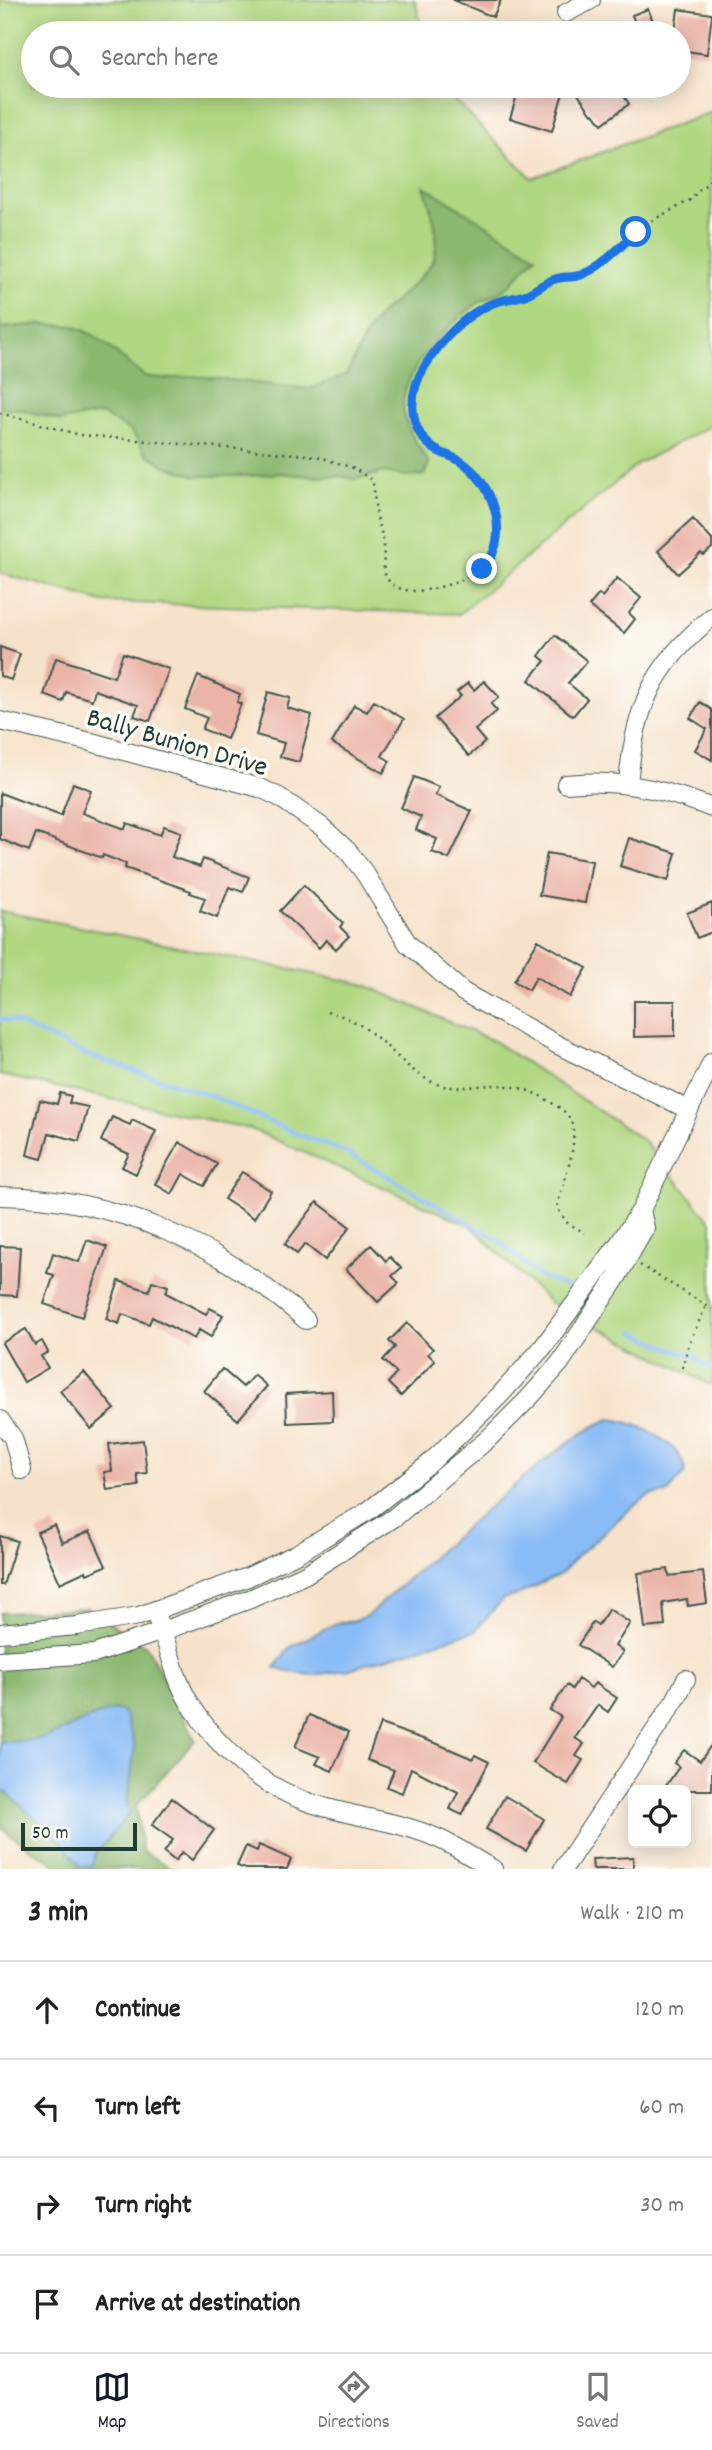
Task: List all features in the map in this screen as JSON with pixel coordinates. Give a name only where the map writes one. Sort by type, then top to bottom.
[{"type":"street","points":[[566,13],[591,0]]},
{"type":"street","points":[[628,785],[631,744],[643,704],[662,668],[689,636],[712,617]]},
{"type":"street","name":"Bally Bunion Drive","points":[[0,721],[117,749],[260,788],[279,797],[322,827],[348,851],[366,875],[408,944],[463,992],[558,1045],[689,1110]]},
{"type":"street","points":[[566,784],[592,781],[658,789],[712,808]]},
{"type":"street","points":[[0,1633],[77,1626],[139,1616],[248,1577],[296,1554],[368,1511],[430,1463],[500,1395],[543,1347],[641,1210],[712,1062]]},
{"type":"street","points":[[0,1196],[57,1200],[101,1208],[144,1221],[225,1259],[280,1297],[306,1320]]},
{"type":"street","points":[[0,1660],[94,1654],[163,1631],[250,1599],[306,1574],[396,1517],[489,1438],[560,1363],[617,1277],[645,1228],[641,1210]]},
{"type":"street","points":[[0,1420],[13,1438],[22,1470]]},
{"type":"street","points":[[154,1611],[189,1703],[216,1740],[251,1772],[279,1790],[308,1803],[437,1838],[493,1869]]},
{"type":"street","points":[[563,1869],[676,1699],[686,1679]]},
{"type":"path","points":[[0,413],[80,435],[317,456],[339,462],[372,480],[384,545],[384,573],[389,583],[405,590],[427,590],[447,585],[475,573],[489,562],[494,553],[498,525],[492,501],[474,473],[466,465],[431,446],[416,421],[412,407],[414,389],[424,367],[438,347],[480,309],[523,295],[556,278],[580,275],[588,271],[649,222],[689,201],[712,178]]},
{"type":"path","points":[[327,1012],[352,1019],[430,1081],[455,1088],[495,1085],[519,1088],[546,1098],[564,1111],[573,1127],[572,1142],[569,1166],[557,1207],[566,1222],[585,1233]]},
{"type":"path","points":[[647,1269],[712,1309]]},
{"type":"path","points":[[683,1366],[706,1306]]},
{"type":"green space","points":[[0,0],[415,0],[420,21],[21,21],[21,98],[452,98],[532,178],[712,112],[712,425],[639,463],[459,614],[103,602],[0,573]]},
{"type":"green space","points":[[424,186],[536,256],[507,287],[478,303],[454,322],[430,348],[411,376],[405,391],[403,412],[412,435],[429,463],[424,475],[407,476],[384,472],[356,479],[281,473],[196,476],[166,466],[147,454],[131,431],[101,414],[61,421],[20,409],[0,408],[0,328],[42,324],[74,326],[95,336],[144,376],[166,379],[193,376],[310,389],[346,375],[375,321],[427,270],[435,255],[435,229]]},
{"type":"green space","points":[[0,911],[363,984],[495,1042],[643,1140],[712,1223],[712,1384],[549,1302],[471,1226],[251,1129],[0,1075]]},
{"type":"green space","points":[[87,1608],[147,1647],[195,1740],[136,1806],[142,1851],[172,1869],[67,1869],[41,1856],[0,1827],[0,1613]]},
{"type":"water","points":[[610,1419],[633,1424],[668,1443],[682,1462],[685,1473],[667,1493],[650,1495],[631,1508],[561,1574],[503,1599],[475,1631],[346,1670],[313,1675],[275,1668],[290,1647],[336,1623],[355,1621],[367,1616],[462,1530],[542,1463],[574,1438]]},
{"type":"water","points":[[116,1710],[124,1712],[135,1746],[127,1803],[130,1813],[96,1853],[91,1866],[80,1866],[62,1842],[6,1792],[0,1791],[0,1742],[44,1738]]},
{"type":"building","points":[[453,0],[501,0],[493,17]]},
{"type":"building","points":[[648,9],[653,21],[634,21],[632,15]]},
{"type":"building","points":[[678,9],[712,14],[707,54],[691,52],[691,21],[676,21]]},
{"type":"building","points":[[516,98],[562,98],[552,131],[510,118]]},
{"type":"building","points":[[581,98],[625,98],[629,104],[602,124],[594,113],[592,114]]},
{"type":"building","points":[[693,519],[712,540],[712,548],[704,555],[701,553],[678,574],[658,551]]},
{"type":"building","points":[[617,578],[641,598],[629,613],[635,619],[624,633],[589,606],[599,594],[602,597]]},
{"type":"building","points":[[555,635],[587,661],[568,683],[587,699],[573,716],[529,680],[545,661],[539,656]]},
{"type":"building","points":[[0,647],[20,654],[11,680],[0,676]]},
{"type":"building","points":[[123,653],[169,669],[150,721],[134,716],[138,705],[95,690],[92,700],[66,692],[63,702],[44,695],[56,658],[114,677]]},
{"type":"building","points":[[198,676],[240,694],[237,702],[241,704],[227,739],[202,729],[207,718],[185,709]]},
{"type":"building","points":[[484,681],[499,697],[491,704],[497,711],[475,730],[485,742],[469,756],[435,718],[461,696],[457,692],[468,683],[474,690]]},
{"type":"building","points":[[268,692],[290,698],[287,708],[312,715],[299,762],[280,757],[284,743],[256,735]]},
{"type":"building","points":[[374,701],[404,719],[382,756],[390,761],[383,773],[332,743],[354,705],[367,712]]},
{"type":"building","points":[[700,702],[712,710],[712,760],[695,750],[707,729],[690,718]]},
{"type":"building","points":[[414,777],[439,787],[435,795],[472,811],[449,859],[432,852],[437,839],[416,830],[421,817],[401,808]]},
{"type":"building","points":[[73,783],[91,790],[82,813],[125,829],[127,823],[160,835],[164,826],[181,832],[172,857],[200,867],[203,859],[249,877],[243,892],[229,887],[217,918],[200,911],[205,898],[125,868],[126,864],[103,855],[102,858],[36,833],[29,851],[0,839],[0,793],[61,816]]},
{"type":"building","points":[[629,838],[676,853],[668,881],[620,866]]},
{"type":"building","points":[[547,853],[592,861],[585,903],[539,895]]},
{"type":"building","points":[[304,885],[343,923],[340,927],[349,936],[336,949],[326,940],[319,948],[280,911]]},
{"type":"building","points":[[712,903],[712,932],[697,938],[687,913]]},
{"type":"building","points":[[538,940],[587,968],[570,997],[536,977],[529,990],[514,981]]},
{"type":"building","points":[[634,1001],[675,1001],[675,1036],[634,1037]]},
{"type":"building","points":[[60,1093],[71,1096],[69,1103],[88,1107],[79,1141],[49,1133],[42,1159],[27,1155],[40,1100],[57,1104]]},
{"type":"building","points":[[112,1117],[130,1125],[132,1120],[156,1131],[136,1174],[122,1167],[129,1154],[101,1141]]},
{"type":"building","points":[[179,1142],[217,1164],[204,1186],[183,1174],[172,1194],[155,1184]]},
{"type":"building","points":[[242,1172],[271,1191],[254,1218],[224,1199]]},
{"type":"building","points":[[317,1202],[350,1227],[325,1260],[305,1244],[297,1254],[285,1244]]},
{"type":"building","points":[[87,1240],[107,1247],[82,1317],[44,1304],[54,1275],[47,1273],[53,1253],[79,1262]]},
{"type":"building","points":[[371,1245],[386,1261],[390,1257],[401,1268],[392,1276],[399,1283],[378,1302],[346,1269]]},
{"type":"building","points":[[0,1246],[20,1247],[17,1296],[0,1295]]},
{"type":"building","points":[[119,1281],[149,1291],[152,1281],[168,1286],[166,1293],[206,1314],[210,1308],[223,1315],[211,1337],[199,1330],[194,1339],[152,1317],[149,1324],[122,1314],[119,1324],[106,1319]]},
{"type":"building","points":[[407,1323],[433,1349],[428,1354],[435,1361],[401,1396],[388,1383],[397,1373],[383,1360],[395,1347],[389,1341]]},
{"type":"building","points":[[26,1329],[35,1345],[42,1341],[48,1352],[41,1356],[48,1368],[24,1382],[2,1343]]},
{"type":"building","points":[[222,1369],[243,1387],[254,1375],[267,1386],[238,1420],[204,1391]]},
{"type":"building","points":[[84,1372],[115,1409],[91,1429],[60,1391]]},
{"type":"building","points":[[332,1391],[333,1421],[287,1423],[286,1394]]},
{"type":"building","points":[[143,1440],[147,1473],[137,1474],[139,1486],[107,1490],[104,1472],[112,1471],[109,1444]]},
{"type":"building","points":[[54,1525],[62,1543],[90,1531],[106,1566],[87,1574],[86,1571],[60,1583],[37,1532]]},
{"type":"building","points":[[0,1536],[17,1541],[3,1585],[0,1585]]},
{"type":"building","points":[[668,1569],[669,1576],[703,1572],[707,1603],[688,1606],[687,1599],[663,1603],[665,1626],[645,1628],[638,1573]]},
{"type":"building","points":[[609,1609],[630,1623],[615,1646],[623,1652],[612,1667],[578,1645],[593,1622],[598,1625]]},
{"type":"building","points":[[578,1679],[591,1688],[595,1683],[617,1698],[608,1712],[598,1705],[575,1738],[584,1744],[576,1756],[583,1760],[568,1784],[533,1763],[561,1717],[550,1710],[567,1685],[572,1689]]},
{"type":"building","points":[[309,1715],[349,1732],[332,1771],[316,1764],[320,1757],[295,1747]]},
{"type":"building","points":[[380,1724],[473,1759],[475,1755],[489,1762],[462,1815],[450,1809],[458,1792],[411,1768],[402,1793],[387,1787],[394,1770],[367,1760]]},
{"type":"building","points":[[712,1744],[712,1790],[691,1790],[691,1785],[666,1785],[679,1767],[674,1763],[684,1750],[700,1761]]},
{"type":"building","points":[[505,1796],[544,1819],[526,1851],[486,1829]]},
{"type":"building","points":[[172,1798],[214,1830],[192,1860],[182,1852],[175,1861],[164,1852],[173,1840],[152,1825]]},
{"type":"building","points":[[259,1845],[291,1859],[287,1869],[246,1869],[237,1866],[246,1846],[257,1851]]},
{"type":"building","points":[[633,1857],[633,1869],[593,1869],[592,1859]]},
{"type":"waterway","points":[[0,1019],[13,1021],[87,1055],[212,1096],[297,1134],[343,1151],[497,1239],[539,1276],[565,1286]]},
{"type":"waterway","points":[[634,1332],[679,1352],[693,1355],[704,1365],[712,1367]]},
{"type":"route","points":[[482,569],[494,553],[497,536],[498,525],[492,501],[466,465],[431,446],[424,437],[412,407],[414,389],[424,367],[438,347],[480,309],[523,295],[556,278],[580,275],[601,263],[636,232]]}]
